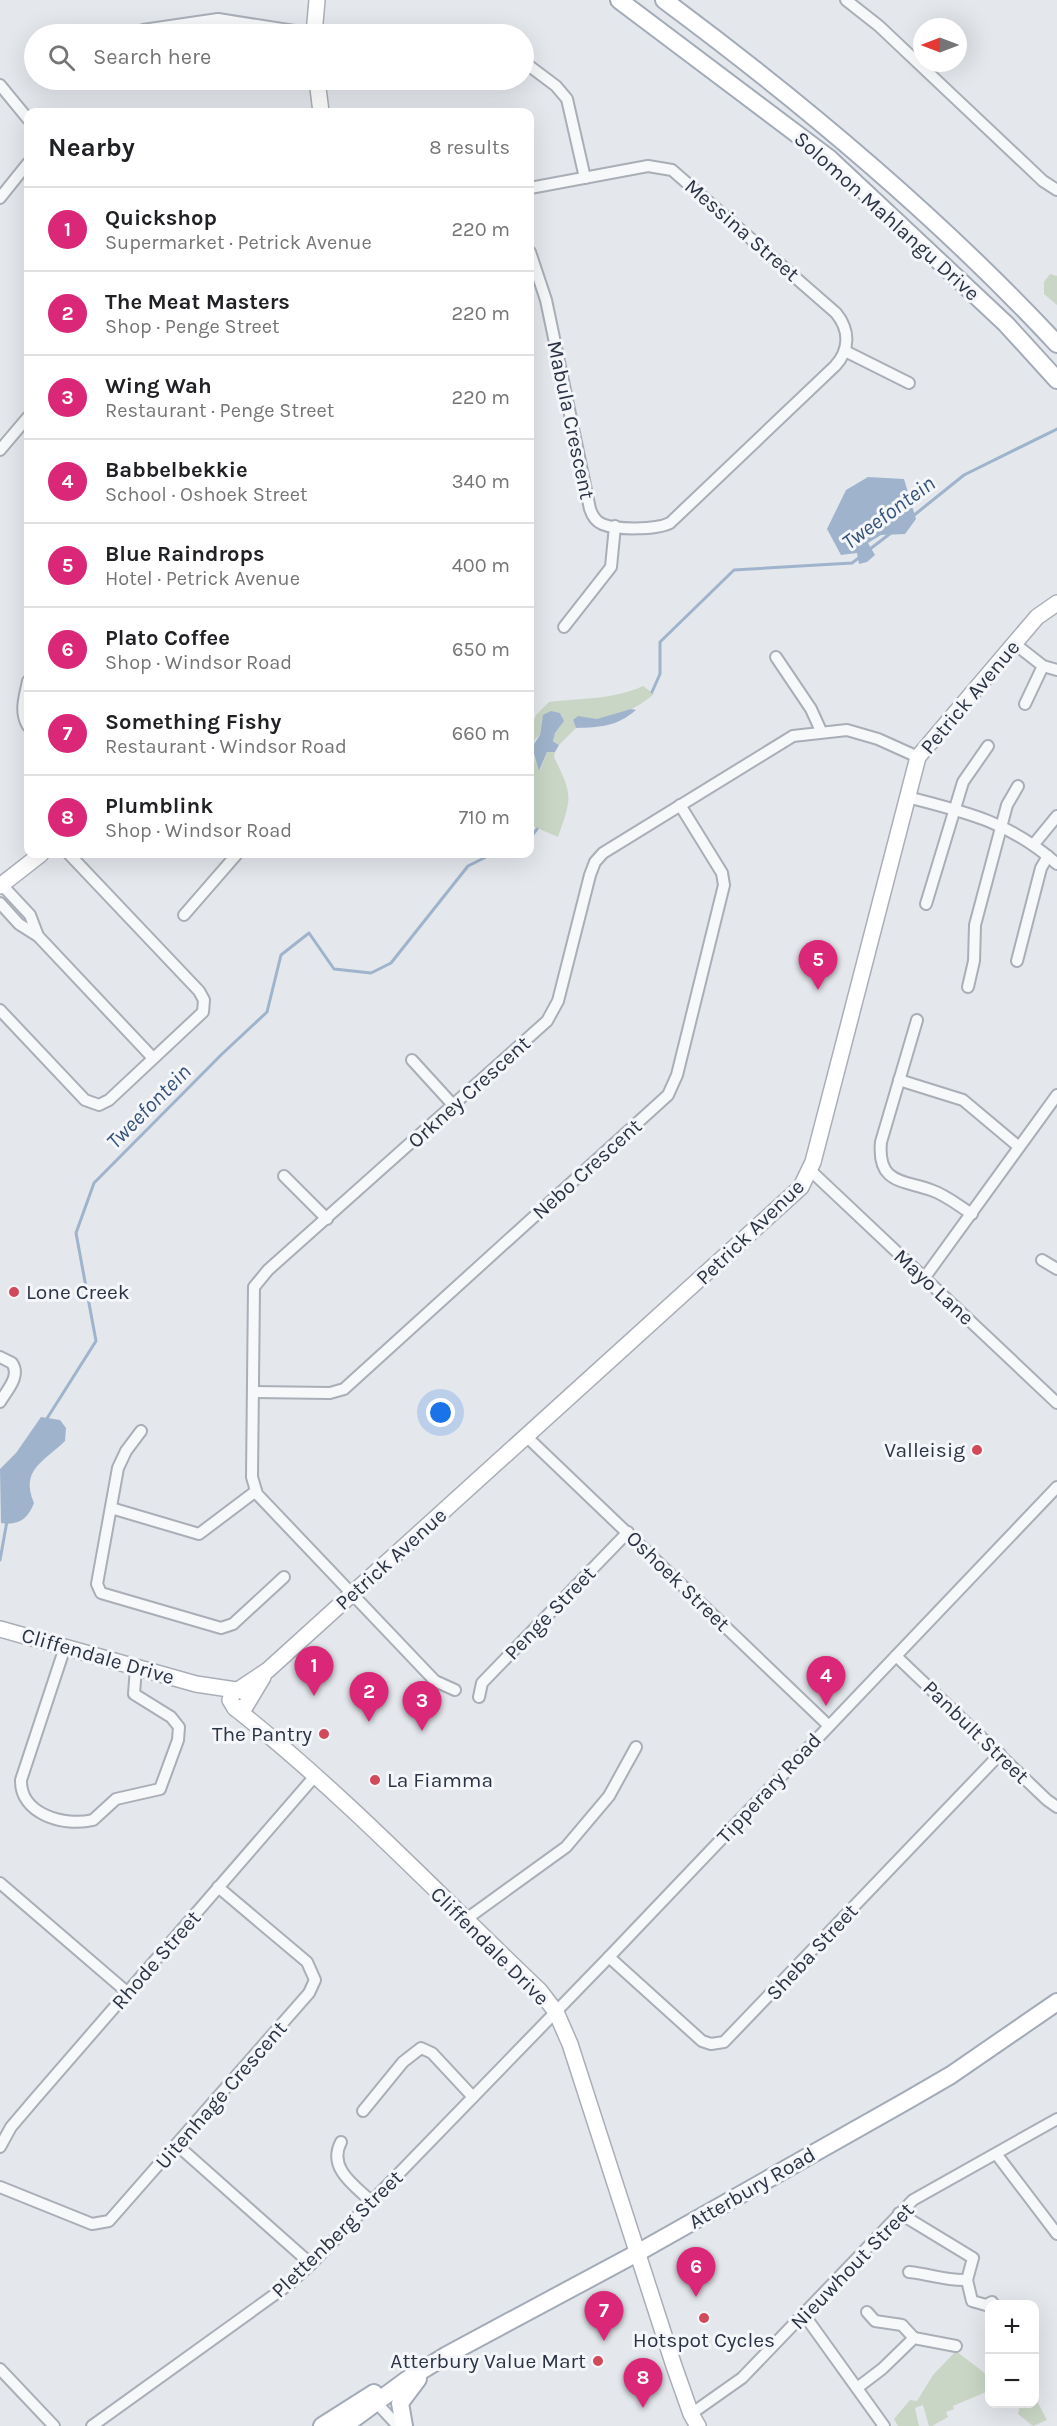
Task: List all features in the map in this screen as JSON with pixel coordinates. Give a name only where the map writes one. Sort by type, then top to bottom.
[{"type":"main road","name":"Solomon Mahlangu Drive","points":[[619,0],[830,159],[1006,324],[1057,380]]},
{"type":"main road","name":"Solomon Mahlangu Drive","points":[[664,0],[753,66],[870,163],[959,246],[1057,344]]},
{"type":"main road","name":"Atterbury Road","points":[[322,2426],[505,2322],[639,2252],[951,2075],[1057,2002]]},
{"type":"main road","points":[[404,2426],[399,2412],[400,2403],[431,2365]]},
{"type":"main road","name":"Atterbury Road","points":[[344,2426],[373,2399]]},
{"type":"street","points":[[315,24],[317,0]]},
{"type":"street","points":[[846,0],[879,26],[1043,181],[1057,190]]},
{"type":"street","points":[[184,24],[219,19],[251,24]]},
{"type":"street","points":[[534,70],[556,86],[567,99],[585,178]]},
{"type":"street","points":[[0,85],[24,114]]},
{"type":"street","points":[[318,90],[320,108]]},
{"type":"street","name":"Messina Street","points":[[534,187],[648,166],[672,170],[836,313],[846,333],[845,351]]},
{"type":"street","points":[[0,198],[24,168]]},
{"type":"street","name":"Mabula Crescent","points":[[534,264],[546,300],[590,509],[599,522],[615,526],[658,528],[675,520],[835,366],[845,351]]},
{"type":"street","points":[[845,351],[909,383]]},
{"type":"street","points":[[0,450],[24,425]]},
{"type":"street","points":[[564,627],[611,567],[615,526]]},
{"type":"street","name":"Petrick Avenue","points":[[240,1698],[268,1670],[528,1437],[801,1187],[811,1171],[918,757],[1037,617],[1057,603]]},
{"type":"street","points":[[1015,644],[1043,666],[1057,670]]},
{"type":"street","points":[[776,657],[811,709],[821,731]]},
{"type":"street","points":[[1025,704],[1043,666]]},
{"type":"street","points":[[24,699],[24,716]]},
{"type":"street","name":"Orkney Crescent","points":[[256,1491],[252,1477],[254,1287],[268,1270],[454,1106],[551,1015],[558,1001],[590,875],[597,859],[788,738],[821,731],[848,730],[918,757]]},
{"type":"street","points":[[926,904],[953,809],[968,772],[988,746]]},
{"type":"street","points":[[968,987],[974,961],[975,925],[1007,805],[1018,786]]},
{"type":"street","points":[[907,797],[953,809],[1001,826],[1034,844],[1057,864]]},
{"type":"street","name":"Nebo Crescent","points":[[253,1392],[330,1393],[344,1389],[668,1095],[677,1075],[724,885],[722,873],[680,805]]},
{"type":"street","points":[[1034,844],[1057,816]]},
{"type":"street","points":[[1017,961],[1041,868],[1048,856]]},
{"type":"street","points":[[36,858],[1,886],[30,915],[38,936]]},
{"type":"street","points":[[0,1010],[91,1104],[99,1105],[109,1100],[201,1015],[204,1000],[199,991],[73,858]]},
{"type":"street","points":[[184,915],[234,858]]},
{"type":"street","points":[[0,903],[19,924],[38,936],[153,1058]]},
{"type":"street","points":[[917,1020],[881,1142],[880,1154],[884,1169],[897,1180],[933,1190],[972,1214]]},
{"type":"street","points":[[412,1060],[454,1106]]},
{"type":"street","points":[[899,1080],[963,1100],[1019,1147]]},
{"type":"street","points":[[925,1277],[1057,1095]]},
{"type":"street","name":"Mayo Lane","points":[[811,1171],[1057,1403]]},
{"type":"street","points":[[284,1176],[327,1219]]},
{"type":"street","points":[[1042,1260],[1057,1269]]},
{"type":"street","points":[[0,1402],[14,1379],[15,1367],[5,1359]]},
{"type":"street","points":[[141,1431],[121,1460],[97,1584],[104,1595],[221,1628],[233,1624],[284,1577]]},
{"type":"street","name":"Oshoek Street","points":[[528,1437],[828,1725]]},
{"type":"street","name":"Tipperary Road","points":[[556,2012],[1057,1486]]},
{"type":"street","points":[[111,1508],[199,1534],[256,1491],[435,1681],[455,1690]]},
{"type":"street","name":"Penge Street","points":[[479,1697],[482,1683],[628,1532]]},
{"type":"street","name":"Cliffendale Drive","points":[[3,1630],[240,1698],[265,1730],[540,1991],[556,2012],[584,2084],[695,2420]]},
{"type":"street","points":[[66,1647],[21,1780],[25,1800],[32,1808],[48,1815],[73,1821],[93,1820],[116,1799],[157,1791],[163,1785],[178,1740],[179,1727],[171,1717],[134,1694],[136,1667]]},
{"type":"street","name":"Panbult Street","points":[[896,1656],[1057,1807]]},
{"type":"street","points":[[465,1920],[566,1847],[596,1815],[636,1746]]},
{"type":"street","name":"Sheba Street","points":[[609,1957],[697,2037],[711,2044],[724,2042],[1000,1754]]},
{"type":"street","name":"Rhode Street","points":[[0,2146],[26,2109],[315,1776]]},
{"type":"street","points":[[0,1883],[128,1993]]},
{"type":"street","name":"Uitenhage Crescent","points":[[0,2187],[84,2222],[103,2224],[109,2221],[304,1999],[315,1980],[312,1967],[218,1887]]},
{"type":"street","name":"Plettenberg Street","points":[[92,2426],[288,2285],[556,2012]]},
{"type":"street","points":[[363,2111],[403,2062],[421,2048],[432,2053],[474,2097]]},
{"type":"street","name":"Nieuwhout Street","points":[[695,2420],[805,2316],[899,2213],[923,2193],[1057,2119]]},
{"type":"street","points":[[341,2142],[336,2155],[339,2167],[348,2180],[372,2202]]},
{"type":"street","points":[[177,2145],[311,2264]]},
{"type":"street","points":[[997,2154],[1057,2234]]},
{"type":"street","points":[[899,2213],[973,2258],[967,2280],[972,2301],[985,2305]]},
{"type":"street","points":[[909,2272],[928,2274],[935,2279],[967,2280]]},
{"type":"street","points":[[867,2312],[875,2320],[902,2325],[914,2338],[956,2346]]},
{"type":"street","points":[[805,2316],[884,2426]]},
{"type":"street","points":[[857,2388],[882,2369],[914,2338]]},
{"type":"street","points":[[2,2376],[54,2426]]},
{"type":"street","points":[[373,2399],[398,2426]]},
{"type":"green space","points":[[1050,274],[1057,276],[1057,305],[1044,294],[1044,282]]},
{"type":"green space","points":[[643,686],[654,694],[620,714],[605,718],[573,720],[576,728],[559,745],[553,740],[562,724],[560,713],[542,719],[540,735],[534,742],[534,720],[549,702],[609,696]]},
{"type":"green space","points":[[547,752],[555,752],[554,757],[567,789],[568,804],[558,837],[534,827],[534,758],[540,771]]},
{"type":"green space","points":[[956,2351],[985,2373],[985,2392],[953,2406],[954,2409],[946,2412],[948,2417],[932,2426],[929,2426],[923,2405],[915,2408],[919,2426],[898,2426],[894,2419],[910,2400],[917,2401],[933,2375]]},
{"type":"green space","points":[[1039,2405],[1047,2420],[1033,2426],[1018,2414],[1020,2408],[1039,2408]]},
{"type":"water","points":[[868,477],[904,479],[916,519],[905,534],[881,535],[868,543],[875,555],[867,562],[859,564],[857,553],[841,555],[827,529],[846,490]]},
{"type":"water","points":[[631,709],[636,710],[622,720],[608,725],[576,728],[573,720],[578,716],[597,719]]},
{"type":"water","points":[[551,711],[560,713],[564,721],[555,733],[553,741],[559,745],[555,752],[547,752],[539,771],[534,744],[540,735],[543,715]]},
{"type":"water","points":[[41,1417],[60,1420],[66,1428],[65,1441],[36,1467],[32,1474],[30,1491],[34,1503],[29,1513],[17,1522],[1,1523],[0,1469],[16,1453]]},
{"type":"waterway","name":"Tweefontein","points":[[913,516],[964,475],[1057,429]]},
{"type":"waterway","name":"Tweefontein","points":[[870,549],[891,533]]},
{"type":"waterway","name":"Tweefontein","points":[[652,692],[660,674],[660,642],[734,570],[852,563],[860,557]]},
{"type":"waterway","name":"Tweefontein","points":[[534,833],[537,829]]},
{"type":"waterway","name":"Tweefontein","points":[[46,1420],[96,1341],[76,1233],[94,1183],[267,1012],[281,955],[309,933],[334,969],[371,973],[391,963],[468,866],[484,858]]},
{"type":"waterway","name":"Tweefontein","points":[[0,1560],[7,1521]]},
{"type":"place","name":"Blue Raindrops","points":[[818,990]]},
{"type":"place","name":"Lone Creek","points":[[14,1292]]},
{"type":"place","name":"Valleisig","points":[[977,1450]]},
{"type":"place","name":"Quickshop","points":[[314,1696]]},
{"type":"place","name":"Babbelbekkie","points":[[826,1706]]},
{"type":"place","name":"The Meat Masters","points":[[369,1722]]},
{"type":"place","name":"Wing Wah","points":[[422,1731]]},
{"type":"place","name":"The Pantry","points":[[324,1734]]},
{"type":"place","name":"La Fiamma","points":[[375,1780]]},
{"type":"place","name":"Plato Coffee","points":[[696,2297]]},
{"type":"place","name":"Hotspot Cycles","points":[[704,2318]]},
{"type":"place","name":"Something Fishy","points":[[604,2341]]},
{"type":"place","name":"Atterbury Value Mart","points":[[598,2361]]},
{"type":"place","name":"Plumblink","points":[[643,2408]]}]
